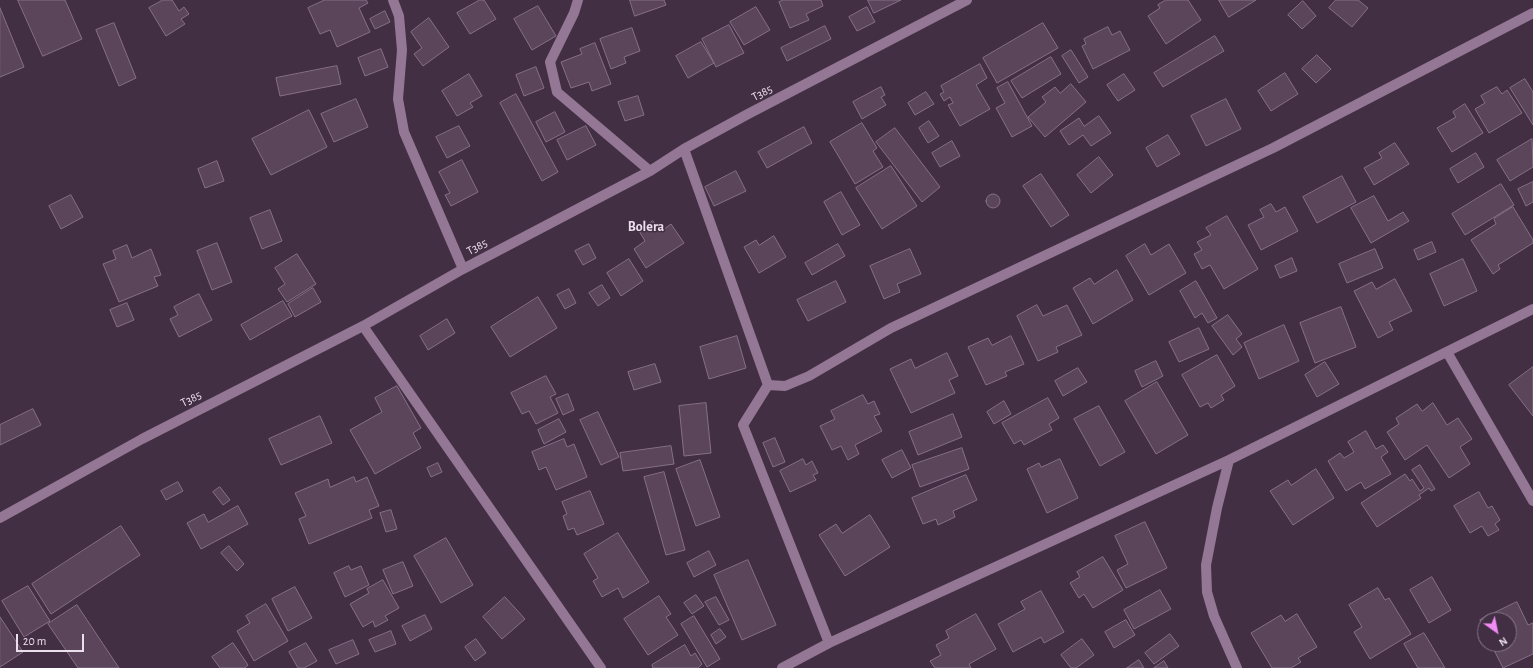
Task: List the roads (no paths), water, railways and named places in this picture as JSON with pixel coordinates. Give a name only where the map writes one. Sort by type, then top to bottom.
[{"type":"street","points":[[393,0],[399,16],[402,50],[398,98],[404,132],[463,269]]},
{"type":"street","points":[[578,0],[574,13],[550,62],[557,92],[650,171]]},
{"type":"street","name":"T385","points":[[0,518],[142,439],[363,326],[463,269],[650,171],[684,149],[967,0]]},
{"type":"street","points":[[768,385],[785,386],[809,376],[891,328],[1273,148],[1533,13]]},
{"type":"street","points":[[684,149],[768,385]]},
{"type":"street","points":[[782,668],[829,643],[1229,460],[1533,309]]},
{"type":"street","points":[[363,326],[601,668]]},
{"type":"street","points":[[1447,352],[1533,501]]},
{"type":"street","points":[[768,385],[743,425],[829,643]]},
{"type":"street","points":[[1229,460],[1217,508],[1206,565],[1207,592],[1214,616],[1238,668]]},
{"type":"district","name":"Bolera","points":[[646,227]]}]
